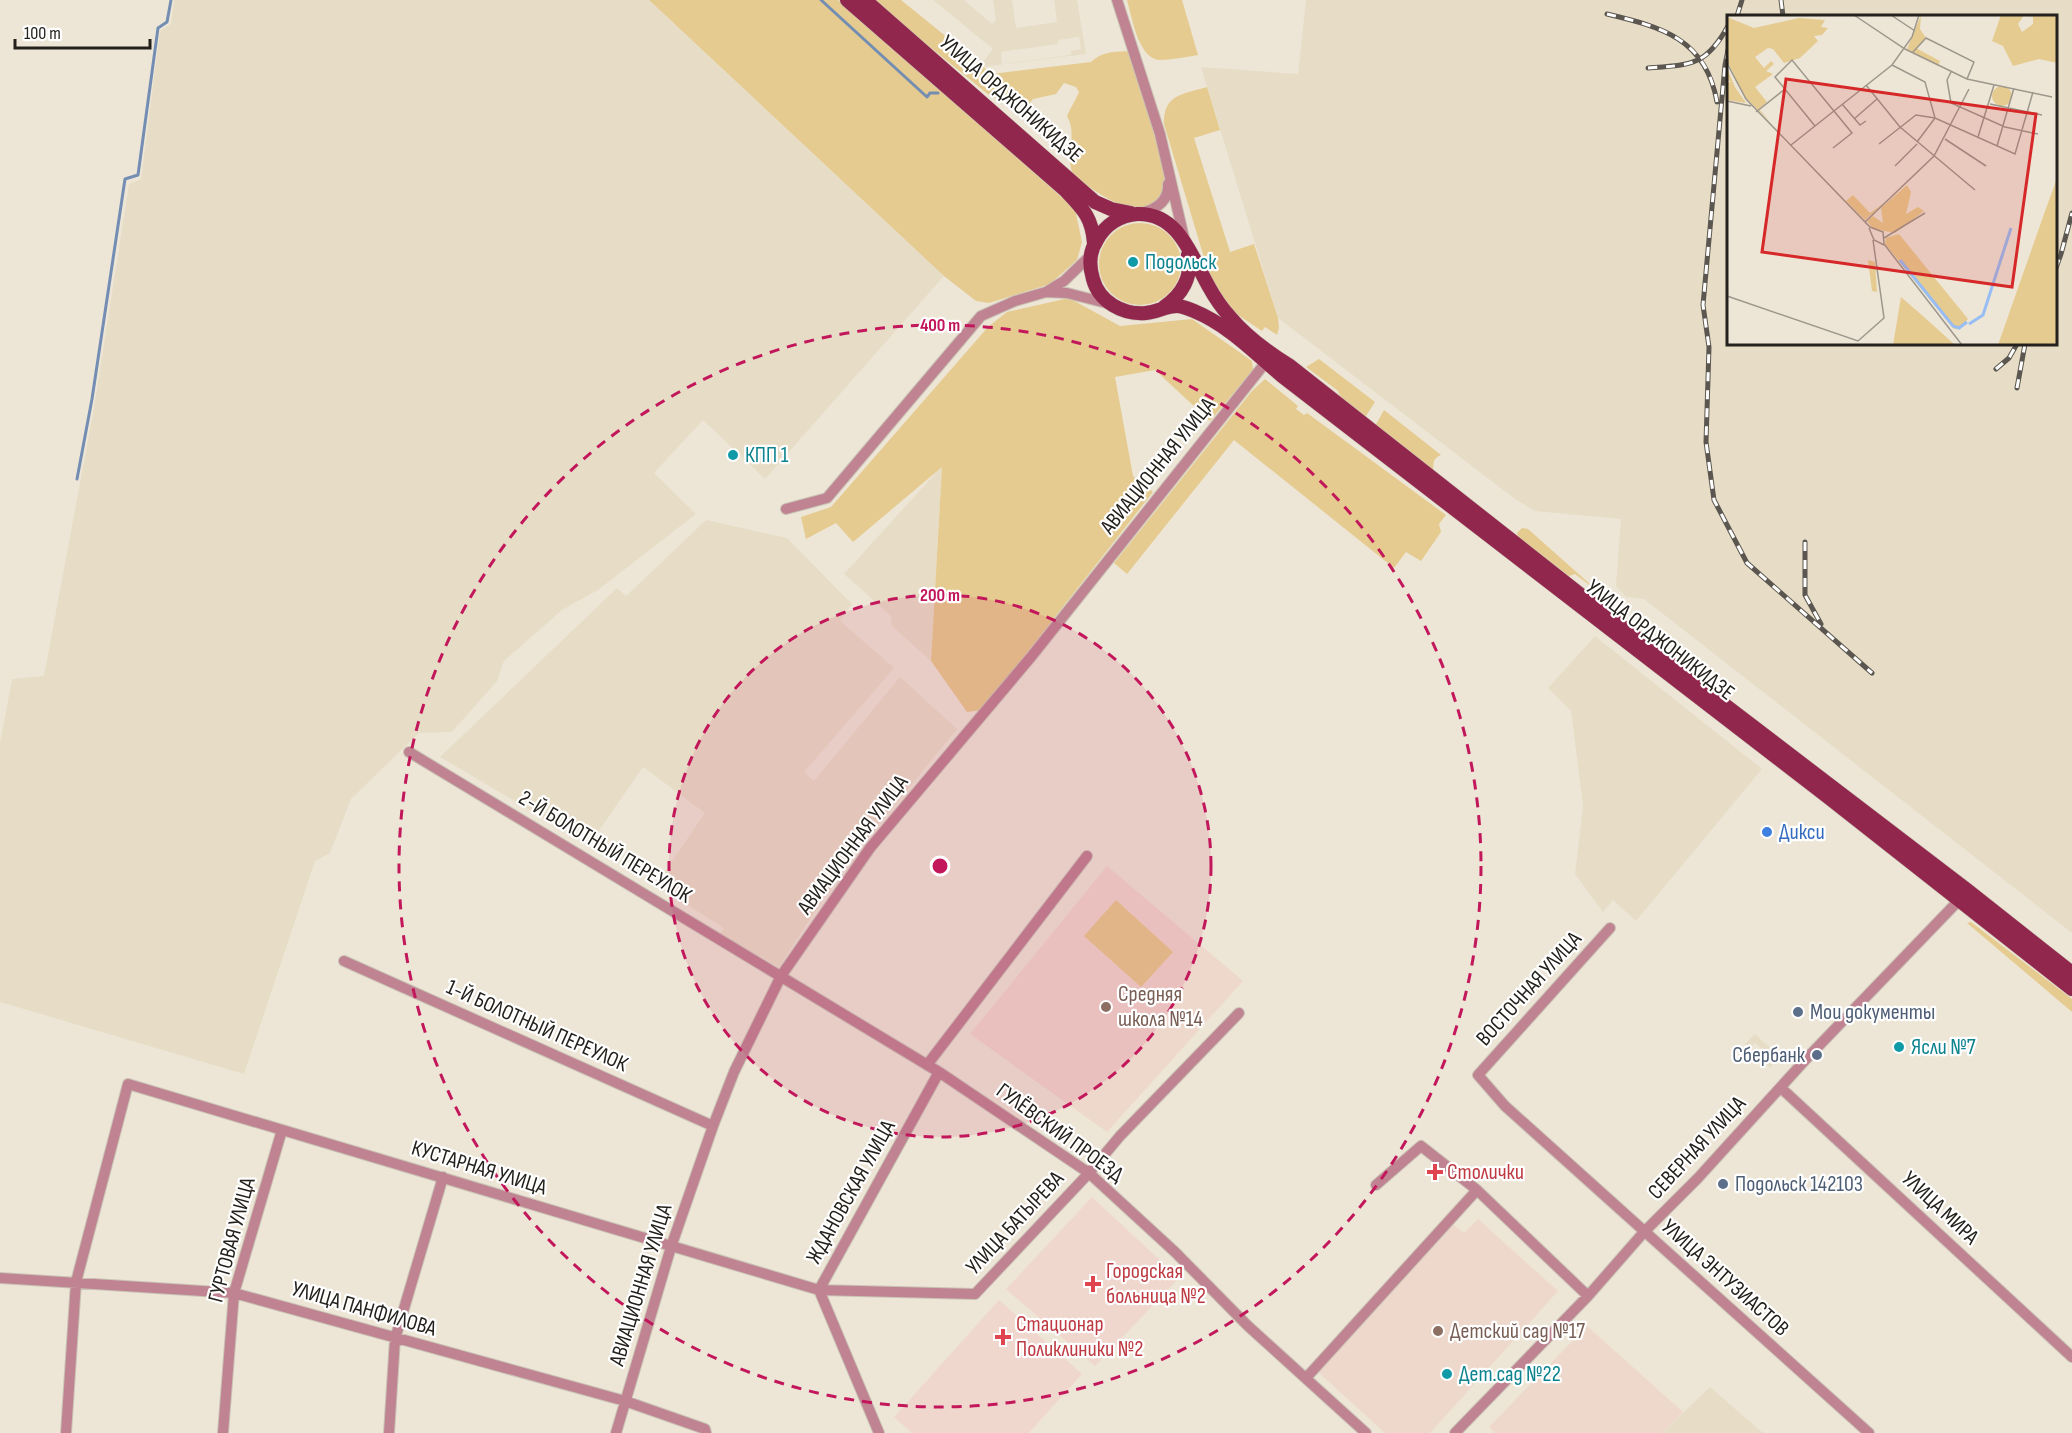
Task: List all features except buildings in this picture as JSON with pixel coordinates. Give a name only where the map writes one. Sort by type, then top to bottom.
[{"type":"main road","name":"УЛИЦА ОРДЖОНИКИДЗЕ","points":[[847,0],[1065,190],[1085,211],[1092,225],[1092,250]]},
{"type":"main road","name":"УЛИЦА ОРДЖОНИКИДЗЕ","points":[[865,0],[1095,202],[1111,209],[1136,214]]},
{"type":"main road","points":[[1186,247],[1190,261],[1183,289],[1173,300],[1149,313],[1135,313],[1110,304],[1100,294],[1094,283],[1090,270],[1092,250],[1101,232],[1111,223],[1123,217],[1136,214],[1155,217],[1172,226],[1181,235],[1227,322]]},
{"type":"main road","points":[[1161,308],[1179,306],[1227,322]]},
{"type":"main road","name":"УЛИЦА ОРДЖОНИКИДЗЕ","points":[[1227,322],[1266,362],[1828,796],[2072,973]]},
{"type":"main road","name":"УЛИЦА ОРДЖОНИКИДЗЕ","points":[[1227,322],[1290,366],[1963,895],[2072,989]]},
{"type":"street","points":[[1117,0],[1160,134],[1186,247]]},
{"type":"street","points":[[1136,214],[1163,203],[1168,194],[1160,134]]},
{"type":"street","points":[[786,510],[827,498],[981,316],[1015,301],[1046,292],[1064,281],[1092,250]]},
{"type":"street","points":[[1046,292],[1067,293],[1110,304]]},
{"type":"street","name":"АВИАЦИОННАЯ УЛИЦА","points":[[616,1433],[670,1247],[713,1126],[734,1072],[781,976],[870,848],[1031,657],[1266,362]]},
{"type":"street","name":"2-Й БОЛОТНЫЙ ПЕРЕУЛОК","points":[[409,752],[781,976]]},
{"type":"street","points":[[927,1065],[1087,856]]},
{"type":"street","name":"СЕВЕРНАЯ УЛИЦА","points":[[1455,1433],[1588,1296],[1644,1232],[1963,895]]},
{"type":"street","name":"ВОСТОЧНАЯ УЛИЦА","points":[[1478,1075],[1610,928]]},
{"type":"street","name":"1-Й БОЛОТНЫЙ ПЕРЕУЛОК","points":[[344,961],[713,1126]]},
{"type":"street","name":"ГУЛЁВСКИЙ ПРОЕЗД","points":[[781,976],[939,1072],[1089,1173],[1366,1433]]},
{"type":"street","name":"УЛИЦА БАТЫРЕВА","points":[[819,1290],[975,1294],[1089,1173],[1120,1136],[1239,1013]]},
{"type":"street","name":"ЖДАНОВСКАЯ УЛИЦА","points":[[879,1433],[819,1290],[939,1072]]},
{"type":"street","name":"УЛИЦА ЭНТУЗИАСТОВ","points":[[1478,1075],[1505,1106],[1869,1433]]},
{"type":"street","name":"КУСТАРНАЯ УЛИЦА","points":[[76,1282],[128,1084],[443,1176],[670,1247],[819,1290]]},
{"type":"street","name":"УЛИЦА МИРА","points":[[1781,1088],[2071,1354]]},
{"type":"street","name":"ГУРТОВАЯ УЛИЦА","points":[[223,1433],[234,1293],[282,1130]]},
{"type":"street","points":[[1376,1185],[1421,1146],[1477,1190],[1588,1296]]},
{"type":"street","points":[[389,1433],[395,1338],[443,1176]]},
{"type":"street","points":[[1306,1378],[1477,1190]]},
{"type":"street","name":"УЛИЦА ПАНФИЛОВА","points":[[0,1278],[234,1293],[625,1401],[705,1429],[706,1433]]},
{"type":"street","points":[[66,1433],[76,1282]]},
{"type":"shaded area","points":[[174,0],[649,0],[944,276],[765,479],[703,420],[654,473],[696,514],[598,590],[562,610],[504,661],[497,681],[452,732],[419,733],[351,799],[330,853],[315,861],[244,1074],[0,1002],[0,743],[12,679],[44,676],[94,408],[129,184],[141,179],[160,31],[171,24]]},
{"type":"shaded area","points":[[649,0],[838,0],[1075,209],[1082,242],[1077,260],[1050,284],[989,303],[976,301],[944,276]]},
{"type":"shaded area","points":[[872,0],[901,0],[992,74],[1091,62],[1104,54],[1130,51],[1166,175],[1164,192],[1147,206],[1136,208],[1125,206],[1102,195],[1073,175],[1070,160],[1072,138],[1067,116],[1079,92],[1076,87],[1064,83],[1056,94],[1033,99],[1028,105],[997,99],[989,95]]},
{"type":"shaded area","points":[[901,0],[981,64],[993,49],[933,0],[964,0],[992,24],[996,20],[993,0],[1012,0],[1016,28],[1057,22],[1054,0],[1077,0],[1086,54],[981,67]],"holes":[[[1079,37],[1081,49],[1071,51],[1071,55],[1002,64],[1001,52],[1058,44],[1058,40]]]},
{"type":"shaded area","points":[[1127,0],[1182,0],[1198,55],[1164,60],[1152,58],[1137,36]]},
{"type":"shaded area","points":[[1306,0],[2072,0],[2072,933],[1644,599],[1626,597],[1616,586],[1621,519],[1535,511],[1515,499],[1278,318],[1201,67],[1298,74]]},
{"type":"shaded area","points":[[1207,87],[1220,130],[1194,138],[1230,252],[1254,244],[1278,318],[1277,335],[1265,327],[1262,331],[1229,309],[1211,281],[1164,124],[1167,107],[1171,101],[1183,94]]},
{"type":"shaded area","points":[[1140,223],[1156,226],[1169,235],[1178,248],[1181,264],[1178,280],[1169,293],[1156,302],[1140,305],[1124,302],[1111,293],[1102,280],[1099,264],[1102,248],[1111,235],[1124,226]]},
{"type":"shaded area","points":[[1069,298],[1120,326],[1192,319],[1252,361],[1253,370],[1210,421],[1155,370],[1115,377],[1133,476],[1153,492],[982,710],[967,712],[931,661],[942,467],[853,542],[836,523],[806,539],[801,517],[831,507],[988,327],[1007,312]]},
{"type":"shaded area","points":[[1319,359],[1375,402],[1366,416],[1364,417],[1346,405],[1337,390],[1306,367]]},
{"type":"shaded area","points":[[1265,379],[1298,406],[1296,409],[1304,415],[1307,413],[1446,515],[1439,524],[1441,532],[1421,561],[1406,552],[1394,568],[1234,440],[1127,574],[1114,563],[1252,391]]},
{"type":"shaded area","points":[[1384,410],[1441,455],[1435,460],[1433,472],[1375,426]]},
{"type":"shaded area","points":[[942,466],[931,661],[892,626],[891,616],[844,574]]},
{"type":"shaded area","points":[[706,520],[787,538],[852,604],[840,621],[894,668],[804,772],[814,781],[900,677],[957,729],[845,865],[779,967],[720,934],[724,928],[656,885],[705,813],[643,767],[589,845],[440,757],[617,588],[626,596]]},
{"type":"shaded area","points":[[1522,528],[1528,529],[1600,593],[1575,574],[1569,576],[1518,537],[1517,533]]},
{"type":"shaded area","points":[[1595,636],[1762,769],[1636,921],[1613,900],[1603,912],[1575,874],[1583,806],[1571,711],[1548,688]]},
{"type":"shaded area","name":"Средняя школа №14","points":[[1107,866],[1243,981],[1107,1132],[970,1034]]},
{"type":"shaded area","points":[[1116,900],[1173,952],[1141,987],[1084,936]]},
{"type":"shaded area","points":[[1971,922],[2072,999],[2072,1012],[1967,923]]},
{"type":"shaded area","points":[[1755,1034],[1780,1057],[1770,1068],[1762,1060],[1767,1054],[1755,1043],[1750,1048],[1745,1044]]},
{"type":"shaded area","name":"Городская больница №2","points":[[1092,1197],[1179,1278],[1095,1366],[1006,1289]]},
{"type":"shaded area","name":"Детский сад №17","points":[[1478,1219],[1558,1291],[1430,1433],[1385,1433],[1317,1371],[1451,1223],[1464,1233]]},
{"type":"shaded area","name":"Стационар Поликлиники №2","points":[[999,1300],[1082,1374],[1029,1433],[912,1433],[894,1417]]},
{"type":"shaded area","points":[[1587,1326],[1683,1412],[1662,1433],[1495,1433],[1489,1427]]},
{"type":"shaded area","points":[[1710,1387],[1763,1433],[1662,1433]]},
{"type":"waterway","points":[[77,479],[92,399],[125,179],[138,175],[158,28],[167,22],[171,0]]},
{"type":"waterway","points":[[821,0],[927,97],[930,93],[938,93]]},
{"type":"railway","points":[[1737,15],[1742,0]]},
{"type":"railway","points":[[1781,0],[1783,15]]},
{"type":"railway","points":[[1607,14],[1663,31],[1692,50],[1703,64],[1717,102]]},
{"type":"railway","points":[[1648,68],[1676,66],[1696,61],[1712,49],[1727,28]]},
{"type":"railway","points":[[1727,55],[1703,305],[1709,347],[1706,442],[1714,500],[1747,563],[1872,673]]},
{"type":"railway","points":[[2057,265],[2072,213]]},
{"type":"railway","points":[[1996,369],[2009,358],[2016,345]]},
{"type":"railway","points":[[2017,388],[2025,345]]},
{"type":"railway","points":[[1805,542],[1805,595],[1821,624]]},
{"type":"place","name":"Подольск","points":[[1133,262]]},
{"type":"place","name":"КПП 1","points":[[733,455]]},
{"type":"place","name":"Дикси","points":[[1767,832]]},
{"type":"place","name":"Средняя школа №14","points":[[1106,1007]]},
{"type":"place","name":"Мои документы","points":[[1798,1012]]},
{"type":"place","name":"Ясли №7","points":[[1899,1047]]},
{"type":"place","name":"Сбербанк","points":[[1817,1055]]},
{"type":"place","name":"Столички","points":[[1435,1172]]},
{"type":"place","name":"Подольск 142103","points":[[1723,1184]]},
{"type":"place","name":"Городская больница №2","points":[[1093,1284]]},
{"type":"place","name":"Детский сад №17","points":[[1438,1331]]},
{"type":"place","name":"Стационар Поликлиники №2","points":[[1003,1337]]},
{"type":"place","name":"Дет.сад №22","points":[[1447,1374]]}]
